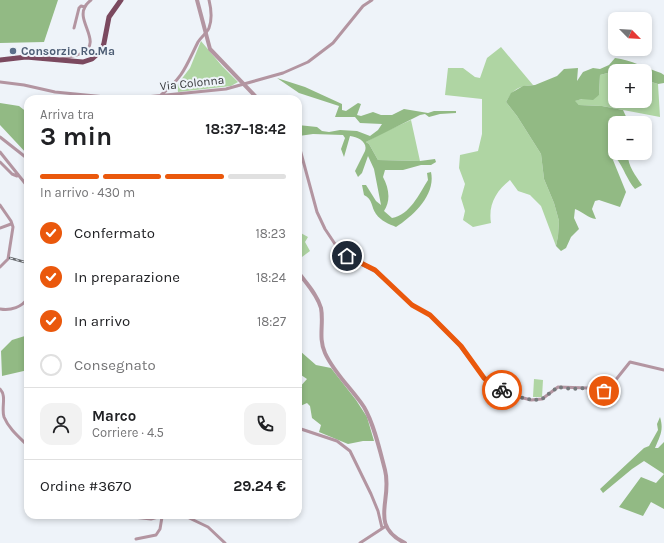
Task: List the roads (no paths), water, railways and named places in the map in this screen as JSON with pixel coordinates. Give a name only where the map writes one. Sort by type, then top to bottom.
[{"type":"main road","points":[[0,60],[26,57],[86,62],[98,55],[104,45],[110,16],[121,0]]},
{"type":"street","points":[[74,28],[79,8],[81,6],[84,7],[91,0]]},
{"type":"street","points":[[197,0],[210,50],[254,95]]},
{"type":"street","points":[[161,95],[175,83],[182,74],[198,41],[210,25],[211,12],[209,0]]},
{"type":"street","name":"Via Colonna","points":[[161,95],[223,89],[285,72],[312,60],[335,42],[363,6],[372,0]]},
{"type":"street","points":[[61,59],[83,53],[89,46],[91,39],[84,20],[84,7]]},
{"type":"street","name":"Via Colonna","points":[[0,82],[24,85],[55,92],[84,95]]},
{"type":"street","points":[[0,137],[24,157]]},
{"type":"street","points":[[0,152],[24,184]]},
{"type":"street","points":[[302,157],[316,210],[324,227],[335,244],[351,258],[376,272],[412,305],[430,315],[458,343],[481,374],[494,386],[519,397],[536,400],[543,398],[558,387],[572,389],[588,388],[600,391],[605,390],[614,382],[630,362],[664,370]]},
{"type":"street","points":[[0,162],[12,174],[17,176]]},
{"type":"street","points":[[0,205],[11,224],[12,234],[8,259],[0,267]]},
{"type":"street","points":[[0,228],[11,224]]},
{"type":"street","points":[[302,278],[320,307],[321,340],[324,352],[362,405],[371,422],[386,475],[384,527]]},
{"type":"street","points":[[0,309],[14,308],[24,303]]},
{"type":"street","points":[[0,389],[3,394],[3,413],[6,421],[12,430],[24,442]]},
{"type":"street","points":[[302,429],[337,441],[350,451],[372,494],[384,527],[392,536],[404,543]]},
{"type":"street","points":[[136,539],[156,535],[160,529],[162,519]]},
{"type":"street","points":[[191,519],[209,528],[225,543]]},
{"type":"street","points":[[360,543],[384,527]]},
{"type":"railway","points":[[10,258],[24,262]]},
{"type":"place","name":"Consorzio Ro.Ma","points":[[13,51]]}]
